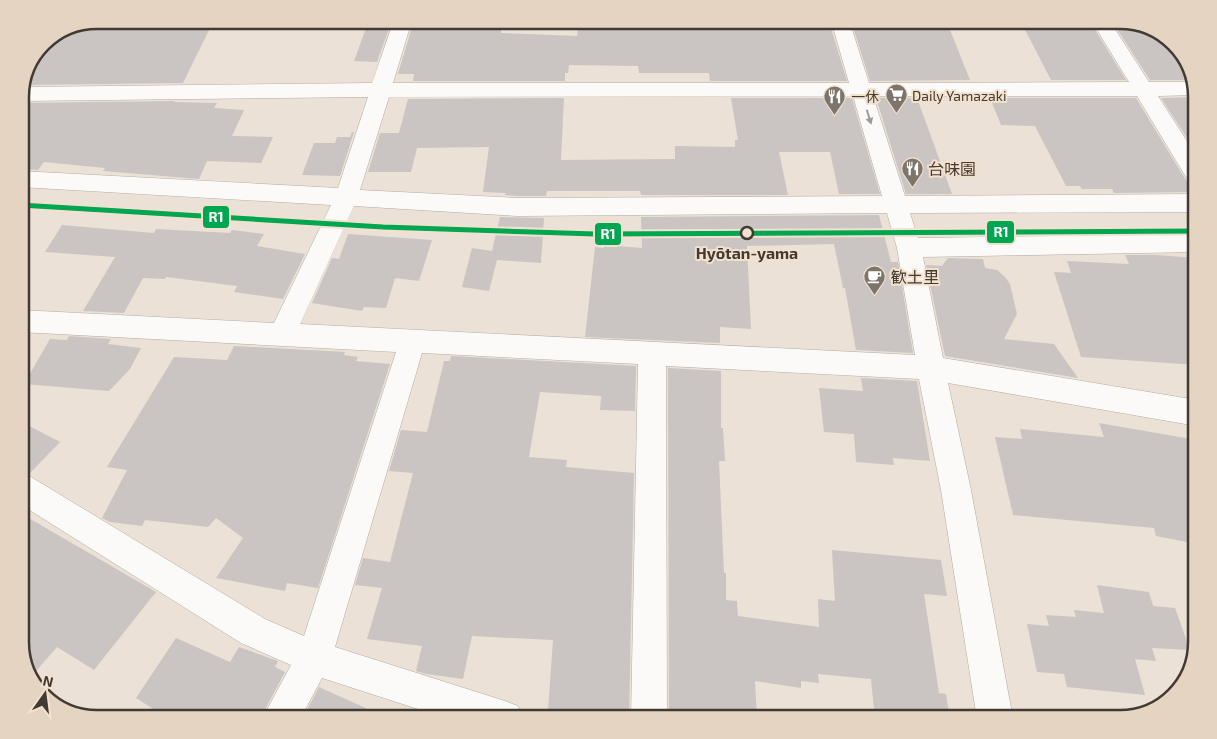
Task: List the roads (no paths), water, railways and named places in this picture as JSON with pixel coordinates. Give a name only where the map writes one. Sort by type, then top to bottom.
[{"type":"street","points":[[282,334],[346,198],[400,29]]},
{"type":"street","points":[[843,29],[909,248],[930,368],[956,490],[994,710]]},
{"type":"street","points":[[1105,29],[1188,162]]},
{"type":"street","points":[[29,94],[380,90],[1188,89]]},
{"type":"street","points":[[29,180],[518,207],[1188,203]]},
{"type":"street","points":[[909,248],[1188,243]]},
{"type":"street","points":[[29,321],[930,368],[1188,411]]},
{"type":"street","points":[[285,710],[314,658],[412,342]]},
{"type":"street","points":[[650,710],[652,354]]},
{"type":"street","points":[[29,493],[254,631],[314,658],[476,710]]},
{"type":"place","name":"Daily Yamazaki","points":[[896,114]]},
{"type":"place","name":"一休","points":[[835,115]]},
{"type":"place","name":"台味園","points":[[912,187]]},
{"type":"place","name":"Hyōtan-yama","points":[[747,233]]},
{"type":"place","name":"歓土里","points":[[875,295]]}]
